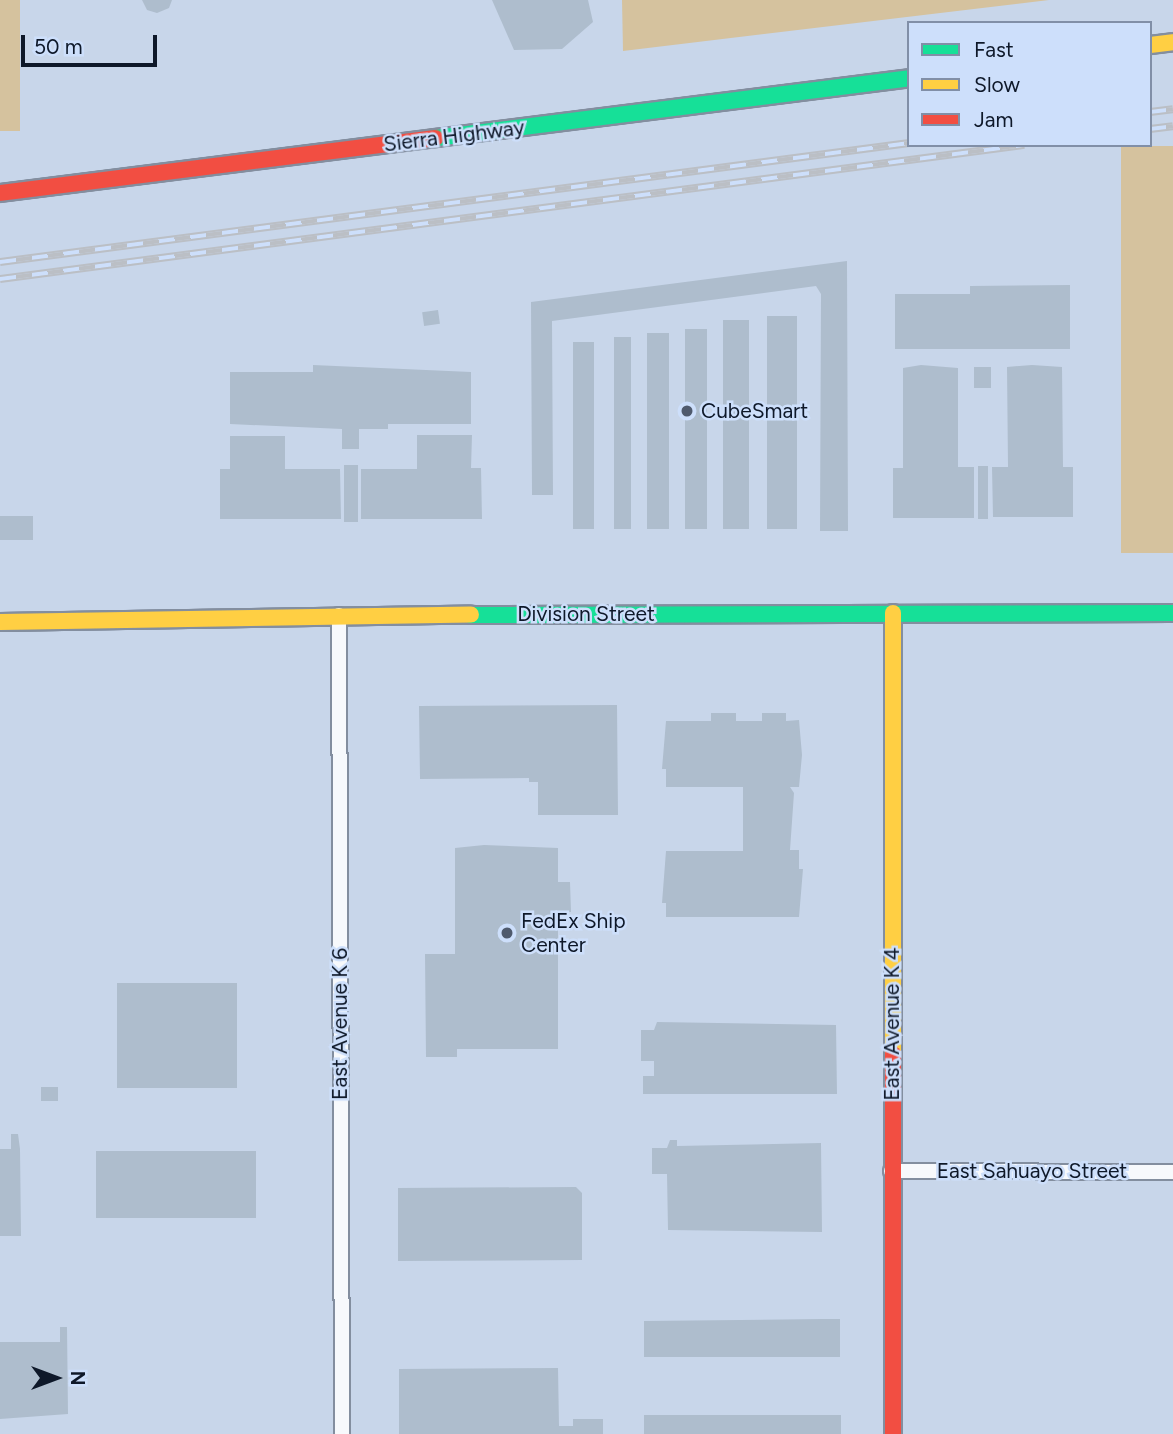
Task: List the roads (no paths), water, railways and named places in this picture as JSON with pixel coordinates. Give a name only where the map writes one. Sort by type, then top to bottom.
[{"type":"main road","points":[[1152,45],[1173,42]]},
{"type":"main road","name":"Sierra Highway","points":[[0,193],[907,78]]},
{"type":"main road","name":"East Avenue K 4","points":[[893,613],[893,1434]]},
{"type":"main road","name":"Division Street","points":[[0,622],[339,615],[1173,613]]},
{"type":"street","name":"East Avenue K 6","points":[[339,615],[342,1434]]},
{"type":"street","name":"East Sahuayo Street","points":[[891,1171],[1173,1172]]},
{"type":"railway","points":[[1152,112],[1173,109]]},
{"type":"railway","points":[[1152,129],[1173,126]]},
{"type":"railway","points":[[0,262],[907,143]]},
{"type":"railway","points":[[0,279],[1009,147]]},
{"type":"place","name":"CubeSmart","points":[[687,411]]},
{"type":"place","name":"FedEx Ship Center","points":[[507,933]]}]
